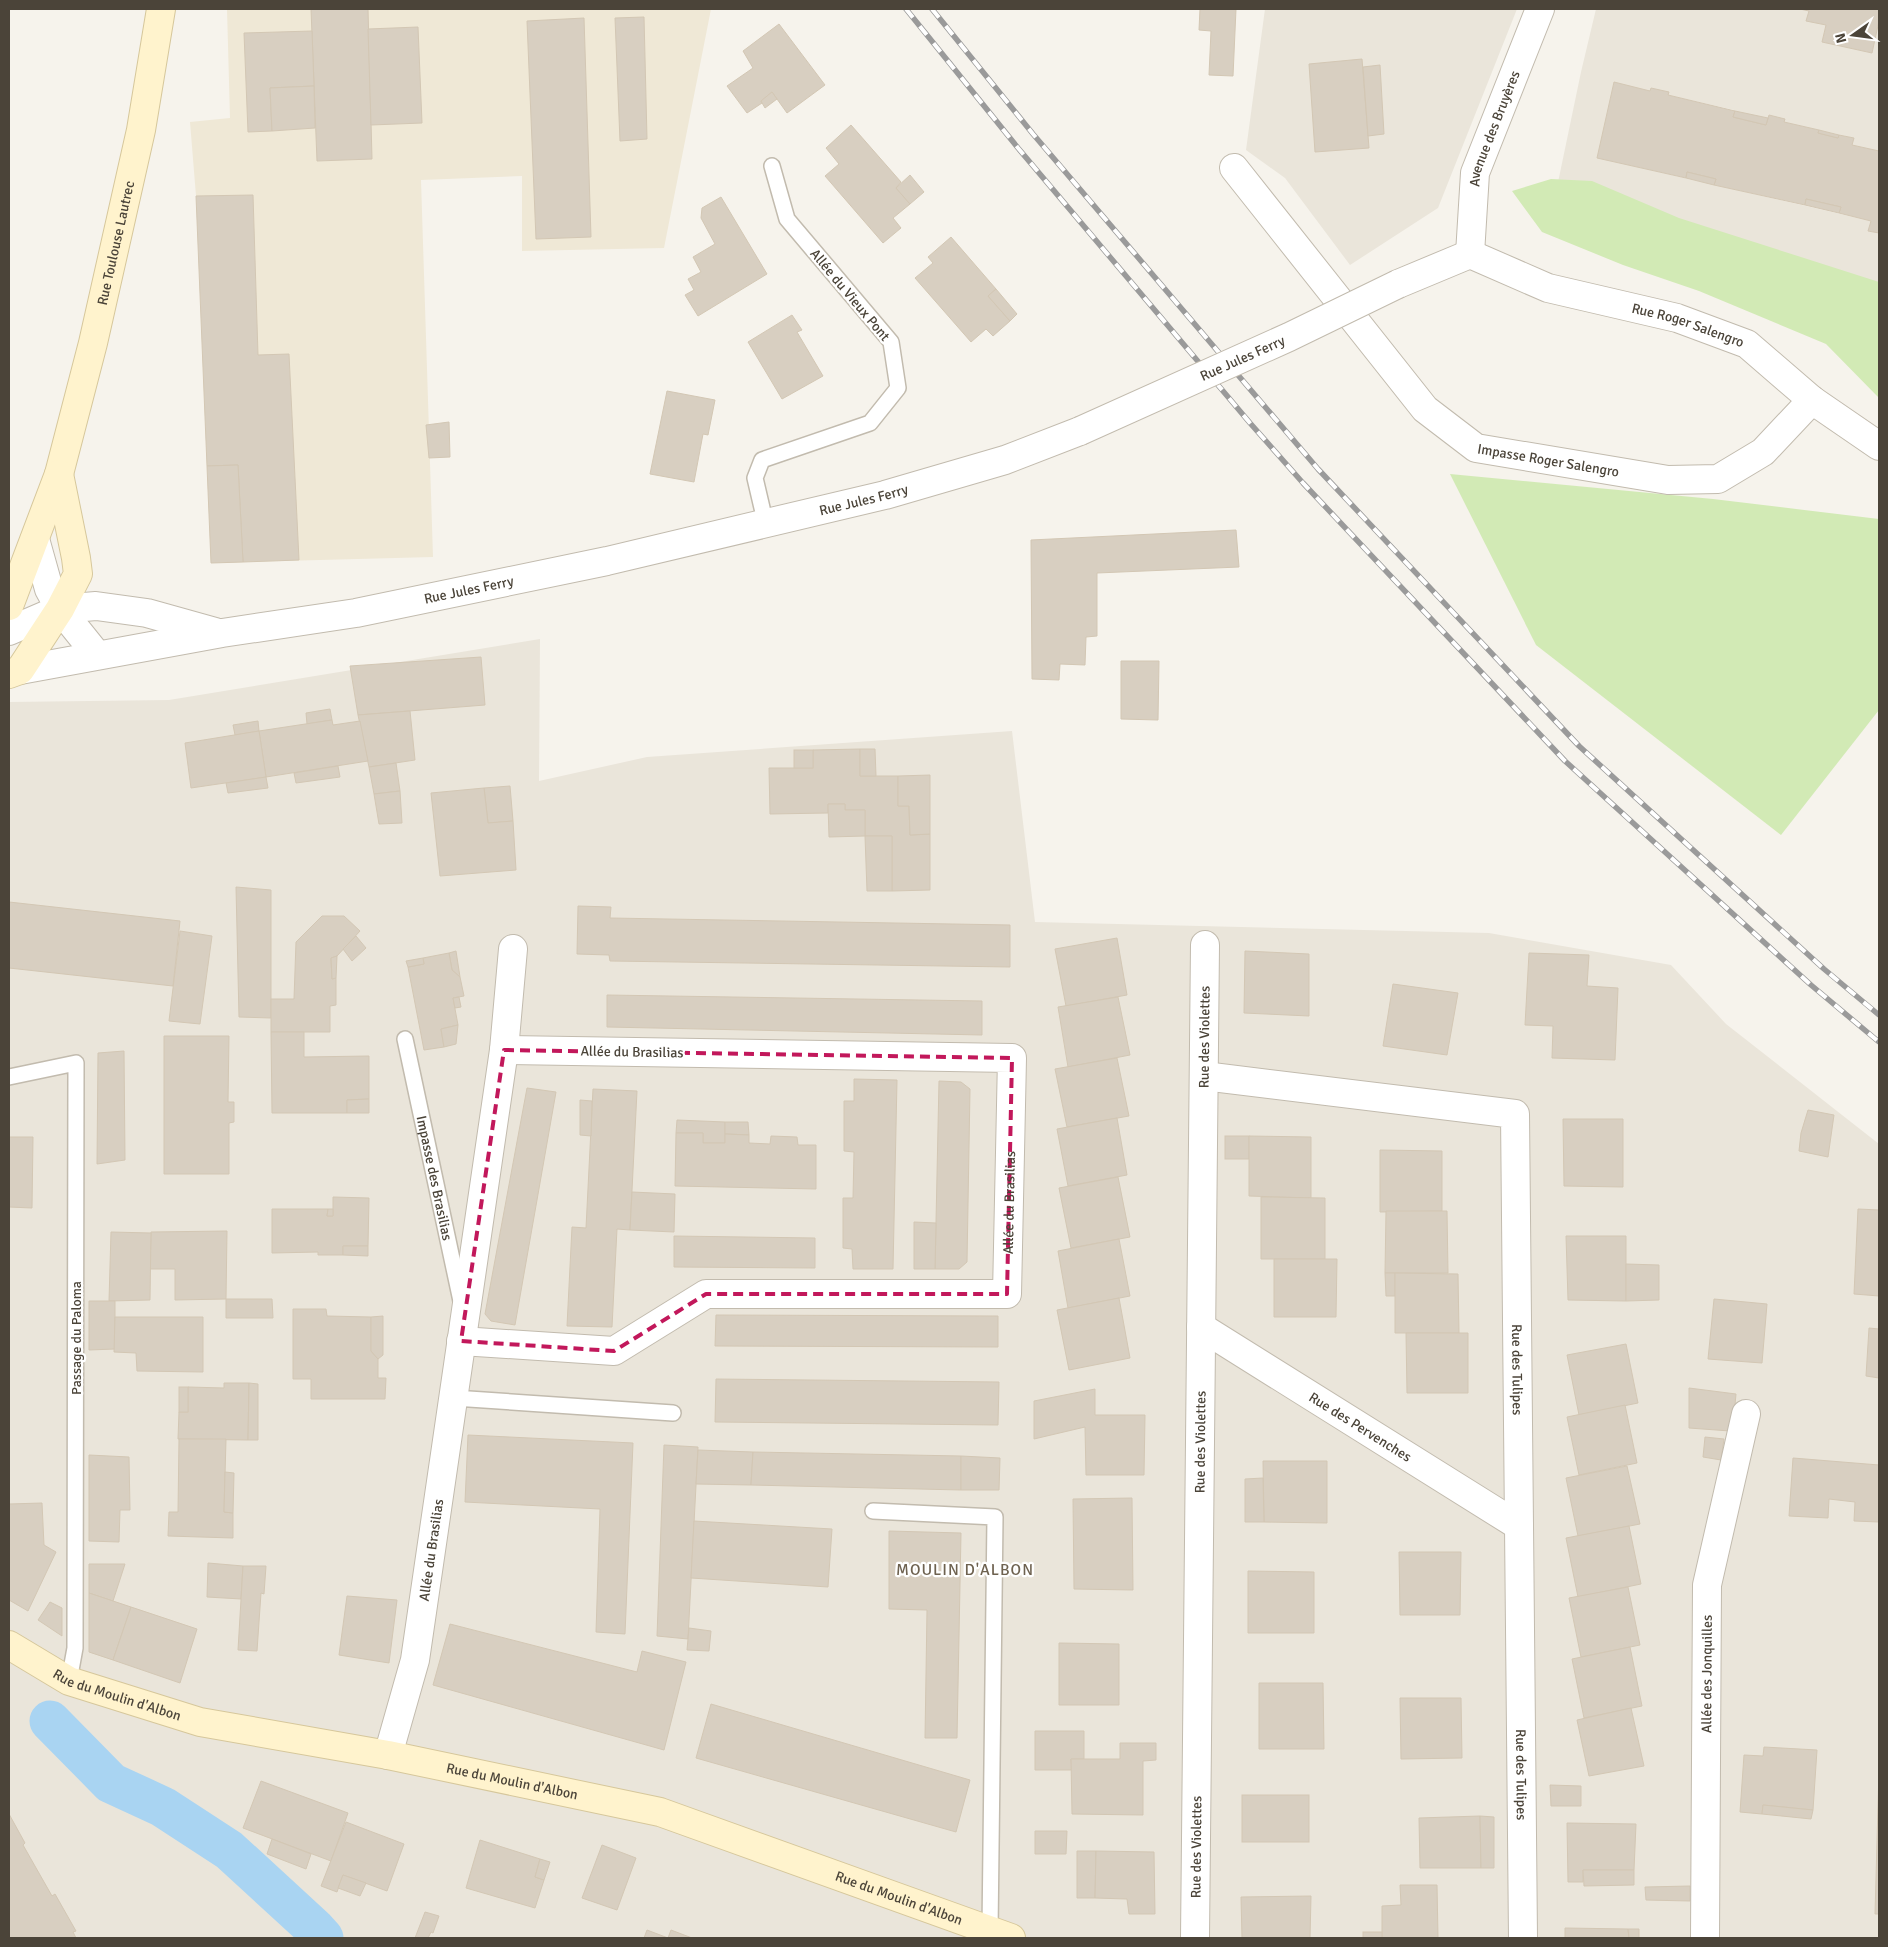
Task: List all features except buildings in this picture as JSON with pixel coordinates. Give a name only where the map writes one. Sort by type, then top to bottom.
[{"type":"main road","name":"Rue Toulouse Lautrec","points":[[9,606],[59,474],[93,342],[134,164],[161,9]]},
{"type":"main road","name":"Rue Toulouse Lautrec","points":[[15,672],[60,609],[78,574],[59,474]]},
{"type":"main road","name":"Rue du Moulin d'Albon","points":[[9,1645],[69,1681],[200,1722],[388,1755],[660,1812],[1000,1934]]},
{"type":"street","name":"Avenue des Bruyères","points":[[1470,254],[1475,173],[1540,9]]},
{"type":"street","name":"Impasse Roger Salengro","points":[[1234,168],[1425,409],[1476,448],[1668,480],[1718,479],[1763,452],[1812,400]]},
{"type":"street","name":"Rue Jules Ferry","points":[[15,672],[97,655],[222,633],[356,613],[607,562],[885,496],[1005,460],[1080,431],[1289,337],[1398,284],[1470,254]]},
{"type":"street","name":"Rue Roger Salengro","points":[[1470,254],[1548,288],[1677,318],[1748,344],[1812,400],[1879,446]]},
{"type":"street","points":[[35,539],[49,589],[60,609],[97,655]]},
{"type":"street","name":"Rue Jules Ferry","points":[[9,631],[60,609],[96,606],[147,613],[222,633]]},
{"type":"street","name":"Rue des Violettes","points":[[1195,1938],[1205,945]]},
{"type":"street","name":"Allée du Brasilias","points":[[388,1755],[415,1660],[504,1050],[513,949]]},
{"type":"street","name":"Allée du Brasilias","points":[[463,1330],[614,1351],[706,1294],[1006,1294],[1012,1058],[504,1050]]},
{"type":"street","name":"Rue des Tulipes","points":[[1204,1076],[1514,1114],[1523,1938]]},
{"type":"street","name":"Rue des Pervenches","points":[[1201,1326],[1519,1526]]},
{"type":"street","name":"Allée des Jonquilles","points":[[1705,1938],[1708,1585],[1746,1414]]},
{"type":"lane","name":"Allée du Vieux Pont","points":[[766,525],[756,478],[762,460],[870,423],[898,388],[891,342],[787,219],[772,166]]},
{"type":"lane","name":"Impasse des Brasilias","points":[[405,1039],[463,1330]]},
{"type":"lane","name":"Passage du Paloma","points":[[9,1077],[76,1063],[75,1648],[69,1681]]},
{"type":"lane","points":[[454,1398],[673,1413]]},
{"type":"lane","points":[[873,1511],[995,1517],[1000,1934]]},
{"type":"highlighted area","points":[[504,1050],[1012,1058],[1007,1294],[706,1294],[614,1351],[461,1341]]},
{"type":"shaded area","points":[[227,9],[711,9],[664,248],[522,251],[522,176],[421,180],[433,557],[211,563],[196,196],[190,122],[230,118]]},
{"type":"shaded area","points":[[1265,9],[1517,9],[1438,208],[1350,265],[1285,178],[1246,150]]},
{"type":"shaded area","points":[[1596,9],[1800,9],[1809,11],[1807,21],[1826,25],[1822,42],[1872,53],[1879,21],[1879,151],[1852,145],[1854,138],[1784,122],[1784,119],[1769,115],[1766,125],[1733,117],[1734,110],[1668,95],[1668,92],[1651,88],[1650,91],[1614,82],[1598,158],[1871,221],[1868,231],[1879,233],[1879,316],[1556,192]]},
{"type":"shaded area","points":[[540,639],[539,781],[647,757],[1012,731],[1035,922],[1489,933],[1671,965],[1726,1024],[1879,1144],[1879,1938],[9,1938],[9,702],[169,700]]},
{"type":"green space","points":[[1551,179],[1592,181],[1679,218],[1879,282],[1879,398],[1826,344],[1699,291],[1623,265],[1542,232],[1512,191]]},
{"type":"green space","points":[[1450,474],[1713,499],[1879,519],[1879,710],[1781,835],[1536,645]]},
{"type":"waterway","points":[[50,1721],[111,1783],[163,1807],[229,1850],[323,1938]]},
{"type":"railway","points":[[906,9],[1018,148],[1303,483],[1565,761],[1811,985],[1879,1042]]},
{"type":"railway","points":[[932,9],[1033,134],[1318,469],[1579,746],[1824,969],[1879,1015]]},
{"type":"district","name":"MOULIN D'ALBON","points":[[965,1570]]}]
